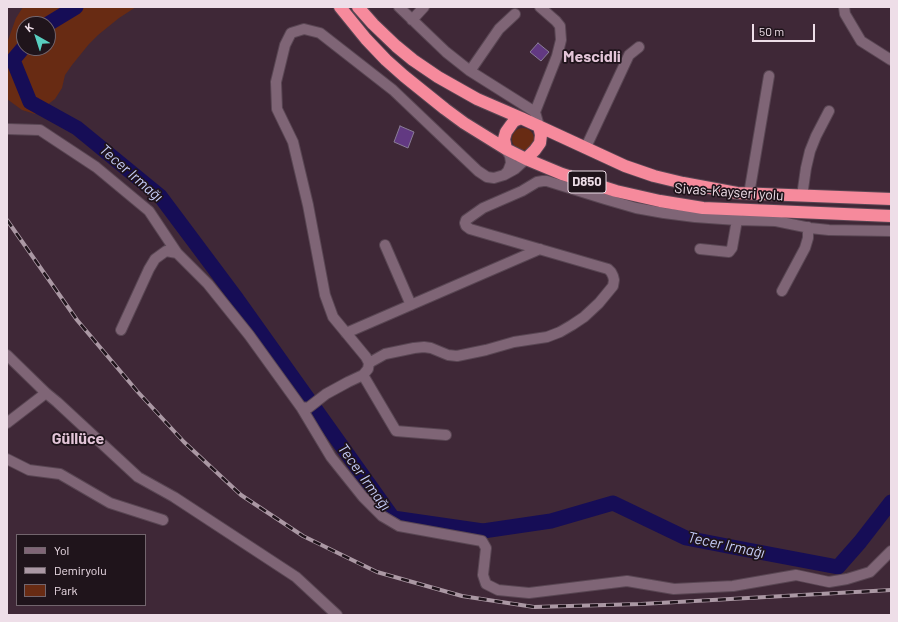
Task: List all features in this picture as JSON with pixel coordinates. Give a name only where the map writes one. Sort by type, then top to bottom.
[{"type":"highway","name":"Sivas-Kayseri yolu","points":[[340,7],[366,38],[404,76],[440,106],[506,149],[562,174],[616,191],[660,201],[737,215],[891,216]]},
{"type":"highway","name":"Sivas-Kayseri yolu","points":[[358,7],[396,46],[438,78],[477,99],[586,147],[625,166],[654,176],[682,183],[737,193],[891,199]]},
{"type":"highway","points":[[506,149],[504,139],[506,132],[514,121],[521,118]]},
{"type":"highway","points":[[526,159],[540,143],[541,135],[539,126]]},
{"type":"street","points":[[400,7],[446,52],[470,71],[535,112]]},
{"type":"street","points":[[412,20],[424,7]]},
{"type":"street","points":[[539,126],[535,112],[557,56],[561,40],[560,26],[540,7]]},
{"type":"street","points":[[844,7],[845,14],[862,41],[891,60]]},
{"type":"street","points":[[470,71],[499,29],[515,14]]},
{"type":"street","points":[[304,407],[348,382],[363,376],[368,369],[369,363],[333,317],[326,294],[308,205],[293,142],[276,109],[276,82],[285,45],[291,33],[304,29],[320,33],[393,90],[483,175],[490,178],[499,177],[515,169],[526,159]]},
{"type":"street","points":[[586,147],[629,55],[639,47]]},
{"type":"street","points":[[749,194],[769,76]]},
{"type":"street","points":[[521,118],[535,112]]},
{"type":"street","points":[[802,196],[810,151],[829,112]]},
{"type":"street","points":[[7,129],[40,130],[96,167],[149,211],[177,253],[208,284],[304,407],[331,457],[363,497],[382,516],[399,526],[482,541],[486,548],[483,575],[486,584],[498,590],[529,593],[627,581],[674,589],[733,586],[796,575],[829,582],[870,572],[891,551]]},
{"type":"street","points":[[504,175],[508,171],[511,163],[510,156],[506,149]]},
{"type":"street","points":[[369,363],[386,354],[414,348],[431,348],[448,355],[457,356],[514,342],[547,337],[572,326],[600,303],[613,286],[613,276],[608,269],[470,229],[466,226],[466,220],[483,208],[522,191],[537,182],[547,181],[636,208],[664,213],[695,217],[737,215],[828,230],[891,230]]},
{"type":"street","points":[[700,249],[729,252],[732,248],[737,215]]},
{"type":"street","points":[[782,291],[805,248],[808,238],[808,227]]},
{"type":"street","points":[[384,245],[411,305]]},
{"type":"street","points":[[346,333],[540,249]]},
{"type":"street","points":[[121,330],[155,259],[166,250],[177,253]]},
{"type":"street","points":[[7,355],[138,478],[174,497],[296,577],[337,615]]},
{"type":"street","points":[[363,376],[396,431],[446,435]]},
{"type":"street","points":[[7,423],[46,393]]},
{"type":"street","points":[[7,459],[29,470],[60,474],[110,502],[163,520]]},
{"type":"green space","points":[[23,7],[136,7],[119,18],[89,44],[65,75],[62,88],[55,99],[35,114],[22,110],[7,99],[7,43],[16,18],[16,56],[56,56],[56,16],[17,16]]},
{"type":"green space","points":[[523,128],[531,131],[534,139],[531,147],[523,150],[515,147],[512,139],[515,131]]},
{"type":"building","points":[[538,43],[549,52],[541,61],[530,52]]},
{"type":"building","points":[[400,126],[414,132],[408,148],[394,142]]},
{"type":"waterway","name":"Tecer Irmağı","points":[[56,19],[76,7]]},
{"type":"waterway","name":"Tecer Irmağı","points":[[16,56],[13,60],[30,102],[77,128],[160,196],[237,299],[393,518],[483,531],[551,521],[613,503],[686,538],[838,567],[860,542],[891,502]]},
{"type":"railway","points":[[7,220],[77,320],[137,391],[184,442],[241,495],[303,536],[377,572],[462,596],[534,607],[641,604],[891,590]]},
{"type":"district","name":"Mescidli","points":[[592,57]]},
{"type":"district","name":"Güllüce","points":[[78,439]]}]
